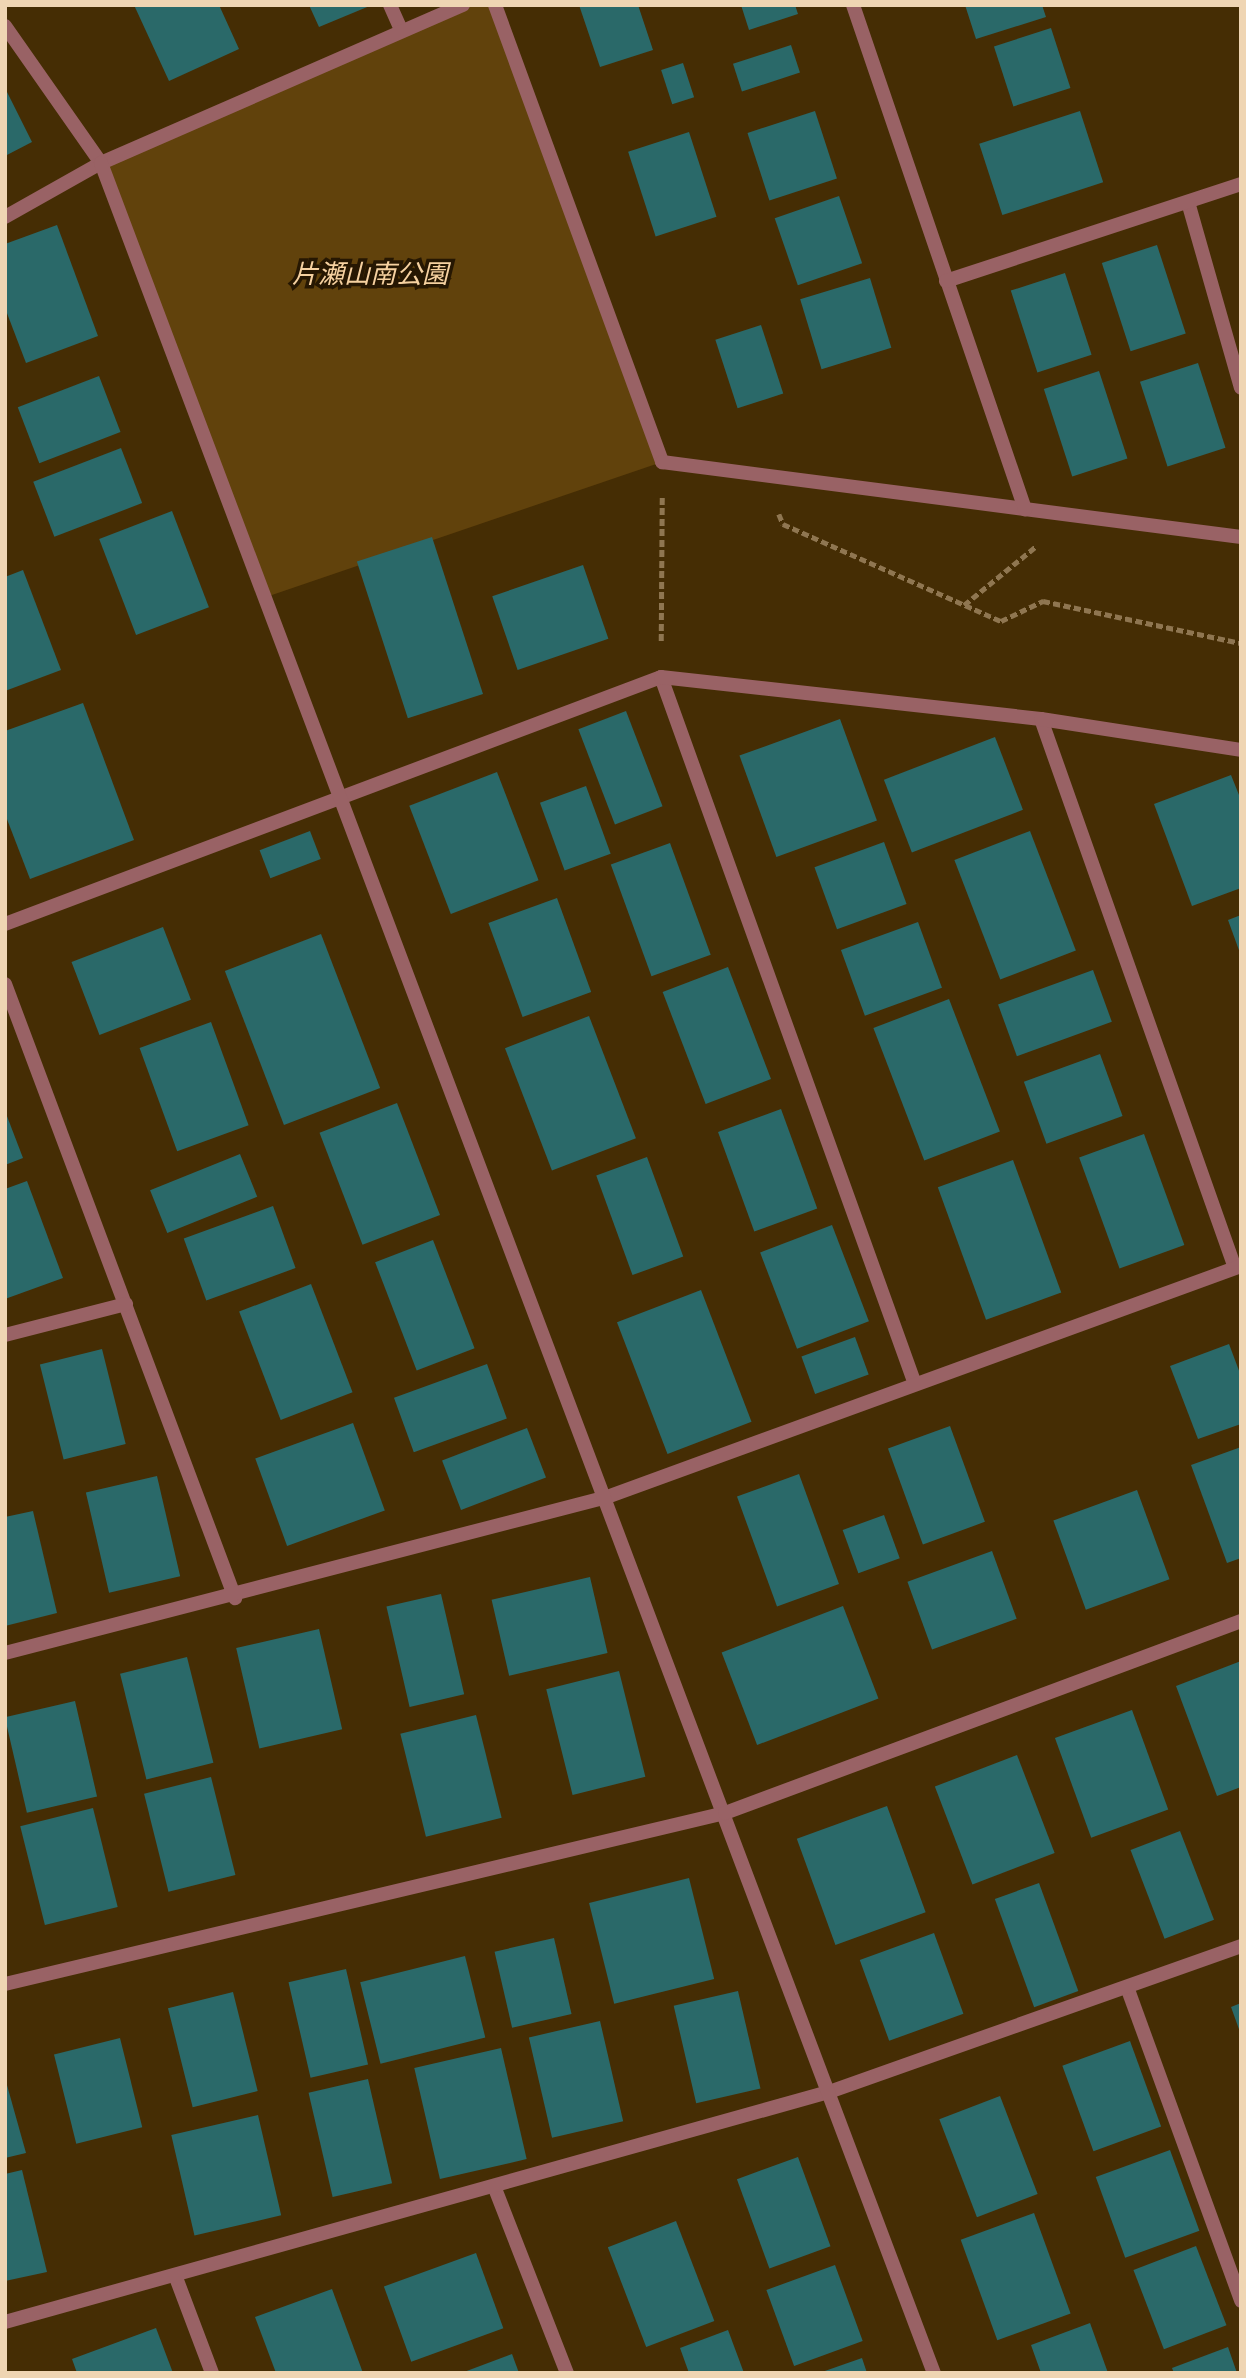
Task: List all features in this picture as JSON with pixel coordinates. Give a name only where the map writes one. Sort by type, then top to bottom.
[{"type":"street","points":[[390,5],[401,30]]},
{"type":"street","points":[[5,216],[101,163],[463,5]]},
{"type":"street","points":[[495,5],[662,462],[1241,537]]},
{"type":"street","points":[[853,5],[1025,509]]},
{"type":"street","points":[[5,26],[101,163],[344,796],[934,2373]]},
{"type":"street","points":[[946,281],[1241,184]]},
{"type":"street","points":[[1188,202],[1241,388]]},
{"type":"street","points":[[661,677],[915,1384]]},
{"type":"street","points":[[5,925],[661,677],[1041,719],[1241,750]]},
{"type":"street","points":[[5,1653],[235,1598],[607,1497],[1238,1267],[1041,719]]},
{"type":"street","points":[[5,984],[235,1598]]},
{"type":"street","points":[[5,1335],[126,1304]]},
{"type":"street","points":[[5,1984],[725,1813],[1241,1621]]},
{"type":"street","points":[[5,2322],[830,2092],[1241,1946]]},
{"type":"street","points":[[1127,1987],[1241,2301]]},
{"type":"street","points":[[494,2186],[567,2373]]},
{"type":"street","points":[[175,2275],[212,2373]]},
{"type":"path","points":[[661,677],[662,462]]},
{"type":"path","points":[[762,475],[783,524],[1001,621],[1043,601],[1241,643]]},
{"type":"path","points":[[964,605],[1074,515]]},
{"type":"green space","name":"片瀬山南公園","points":[[463,5],[495,5],[662,462],[269,596],[101,163]]},
{"type":"building","points":[[134,5],[219,5],[239,49],[169,81]]},
{"type":"building","points":[[309,5],[372,5],[319,27]]},
{"type":"building","points":[[579,5],[638,5],[653,50],[600,67]]},
{"type":"building","points":[[741,5],[795,5],[798,14],[749,30]]},
{"type":"building","points":[[965,5],[1042,5],[1046,17],[976,39]]},
{"type":"building","points":[[1051,28],[1070,88],[1013,106],[994,47]]},
{"type":"building","points":[[791,45],[800,73],[742,91],[733,64]]},
{"type":"building","points":[[683,63],[694,97],[672,104],[661,70]]},
{"type":"building","points":[[5,88],[32,142],[5,156]]},
{"type":"building","points":[[815,111],[837,179],[769,200],[747,133]]},
{"type":"building","points":[[1080,111],[1103,182],[1002,215],[979,144]]},
{"type":"building","points":[[689,132],[717,217],[656,236],[628,152]]},
{"type":"building","points":[[839,196],[862,263],[798,285],[775,218]]},
{"type":"building","points":[[57,225],[98,336],[26,363],[5,308],[5,244]]},
{"type":"building","points":[[1157,245],[1186,333],[1131,351],[1102,263]]},
{"type":"building","points":[[1065,273],[1092,355],[1037,372],[1011,291]]},
{"type":"building","points":[[870,278],[891,348],[822,369],[800,299]]},
{"type":"building","points":[[761,325],[783,393],[738,408],[715,340]]},
{"type":"building","points":[[1198,363],[1226,448],[1167,466],[1140,382]]},
{"type":"building","points":[[1099,371],[1127,458],[1072,476],[1044,389]]},
{"type":"building","points":[[99,376],[121,432],[39,463],[18,407]]},
{"type":"building","points":[[121,448],[142,503],[54,537],[33,482]]},
{"type":"building","points":[[172,511],[209,607],[136,635],[99,539]]},
{"type":"building","points":[[432,537],[483,694],[408,718],[357,561]]},
{"type":"building","points":[[583,565],[608,639],[518,670],[492,596]]},
{"type":"building","points":[[23,570],[61,670],[5,691],[5,577]]},
{"type":"building","points":[[83,703],[134,840],[30,879],[5,814],[5,731]]},
{"type":"building","points":[[626,711],[663,806],[615,825],[578,729]]},
{"type":"building","points":[[840,719],[877,820],[776,857],[739,756]]},
{"type":"building","points":[[995,737],[1023,810],[912,852],[884,780]]},
{"type":"building","points":[[497,772],[539,880],[451,914],[409,806]]},
{"type":"building","points":[[1231,775],[1241,800],[1241,888],[1192,906],[1154,804]]},
{"type":"building","points":[[586,786],[611,854],[565,870],[540,803]]},
{"type":"building","points":[[310,831],[321,859],[270,878],[260,850]]},
{"type":"building","points":[[1030,831],[1076,950],[1000,980],[954,860]]},
{"type":"building","points":[[884,842],[907,904],[837,929],[814,867]]},
{"type":"building","points":[[670,843],[711,955],[651,976],[611,865]]},
{"type":"building","points":[[557,898],[591,992],[523,1017],[488,923]]},
{"type":"building","points":[[1241,915],[1241,953],[1240,953],[1228,920]]},
{"type":"building","points":[[918,922],[942,988],[865,1016],[841,950]]},
{"type":"building","points":[[163,927],[191,1000],[99,1035],[72,962]]},
{"type":"building","points":[[321,934],[380,1088],[284,1125],[225,971]]},
{"type":"building","points":[[728,967],[771,1079],[706,1104],[663,992]]},
{"type":"building","points":[[1093,970],[1112,1022],[1017,1056],[998,1005]]},
{"type":"building","points":[[949,999],[1000,1132],[924,1161],[873,1028]]},
{"type":"building","points":[[589,1016],[636,1138],[552,1171],[505,1048]]},
{"type":"building","points":[[211,1022],[249,1125],[177,1151],[140,1048]]},
{"type":"building","points":[[1100,1054],[1123,1116],[1046,1144],[1024,1082]]},
{"type":"building","points":[[397,1103],[440,1215],[363,1245],[320,1133]]},
{"type":"building","points":[[781,1109],[817,1209],[754,1232],[718,1132]]},
{"type":"building","points":[[5,1111],[23,1158],[5,1165]]},
{"type":"building","points":[[1144,1134],[1184,1245],[1120,1268],[1079,1158]]},
{"type":"building","points":[[240,1154],[257,1197],[167,1233],[150,1190]]},
{"type":"building","points":[[647,1157],[683,1257],[633,1275],[596,1175]]},
{"type":"building","points":[[1013,1160],[1061,1292],[986,1320],[938,1187]]},
{"type":"building","points":[[27,1181],[63,1278],[5,1299],[5,1189]]},
{"type":"building","points":[[273,1206],[296,1268],[206,1301],[184,1238]]},
{"type":"building","points":[[832,1225],[869,1321],[797,1349],[760,1253]]},
{"type":"building","points":[[433,1240],[475,1348],[417,1371],[375,1262]]},
{"type":"building","points":[[311,1284],[353,1392],[281,1420],[239,1312]]},
{"type":"building","points":[[701,1290],[752,1422],[668,1454],[617,1322]]},
{"type":"building","points":[[855,1337],[869,1375],[815,1394],[801,1356]]},
{"type":"building","points":[[1229,1344],[1241,1376],[1241,1424],[1198,1439],[1170,1366]]},
{"type":"building","points":[[102,1349],[126,1444],[64,1460],[40,1364]]},
{"type":"building","points":[[487,1364],[507,1419],[414,1452],[394,1398]]},
{"type":"building","points":[[353,1423],[385,1510],[287,1546],[255,1459]]},
{"type":"building","points":[[950,1426],[985,1522],[923,1544],[888,1449]]},
{"type":"building","points":[[527,1428],[546,1477],[461,1510],[442,1461]]},
{"type":"building","points":[[1241,1447],[1241,1558],[1227,1563],[1191,1465]]},
{"type":"building","points":[[799,1474],[839,1584],[777,1607],[737,1497]]},
{"type":"building","points":[[157,1476],[180,1576],[109,1593],[86,1492]]},
{"type":"building","points":[[1137,1490],[1169,1579],[1086,1610],[1053,1520]]},
{"type":"building","points":[[33,1511],[57,1613],[5,1626],[5,1517]]},
{"type":"building","points":[[884,1515],[900,1558],[858,1573],[843,1530]]},
{"type":"building","points":[[992,1551],[1017,1619],[932,1649],[907,1582]]},
{"type":"building","points":[[590,1577],[608,1653],[509,1676],[492,1600]]},
{"type":"building","points":[[441,1594],[464,1694],[410,1707],[386,1607]]},
{"type":"building","points":[[843,1606],[878,1698],[757,1745],[722,1653]]},
{"type":"building","points":[[319,1629],[342,1729],[259,1748],[236,1648]]},
{"type":"building","points":[[187,1657],[213,1763],[146,1779],[120,1674]]},
{"type":"building","points":[[1241,1661],[1241,1787],[1217,1796],[1176,1686]]},
{"type":"building","points":[[619,1671],[645,1777],[573,1795],[546,1689]]},
{"type":"building","points":[[75,1701],[97,1796],[27,1813],[5,1717]]},
{"type":"building","points":[[1132,1710],[1168,1810],[1091,1838],[1055,1738]]},
{"type":"building","points":[[476,1715],[502,1818],[426,1837],[400,1734]]},
{"type":"building","points":[[1017,1755],[1055,1853],[972,1885],[935,1787]]},
{"type":"building","points":[[211,1777],[235,1875],[168,1892],[144,1794]]},
{"type":"building","points":[[887,1806],[926,1912],[835,1945],[797,1839]]},
{"type":"building","points":[[93,1808],[118,1907],[45,1925],[20,1826]]},
{"type":"building","points":[[1180,1831],[1214,1920],[1165,1939],[1131,1850]]},
{"type":"building","points":[[689,1878],[714,1979],[614,2004],[589,1903]]},
{"type":"building","points":[[1039,1883],[1078,1991],[1034,2007],[995,1899]]},
{"type":"building","points":[[934,1933],[963,2014],[889,2041],[860,1960]]},
{"type":"building","points":[[554,1938],[572,2014],[512,2028],[495,1952]]},
{"type":"building","points":[[465,1956],[485,2038],[381,2064],[360,1982]]},
{"type":"building","points":[[346,1969],[368,2064],[311,2078],[289,1982]]},
{"type":"building","points":[[738,1991],[760,2088],[696,2103],[674,2006]]},
{"type":"building","points":[[233,1992],[258,2091],[193,2107],[168,2008]]},
{"type":"building","points":[[1241,2003],[1241,2032],[1240,2032],[1231,2007]]},
{"type":"building","points":[[600,2021],[623,2121],[552,2138],[529,2037]]},
{"type":"building","points":[[120,2038],[142,2127],[76,2144],[54,2054]]},
{"type":"building","points":[[1130,2041],[1161,2127],[1093,2151],[1062,2066]]},
{"type":"building","points":[[501,2048],[527,2159],[440,2179],[414,2068]]},
{"type":"building","points":[[5,2078],[26,2153],[5,2158]]},
{"type":"building","points":[[368,2079],[392,2183],[333,2197],[309,2093]]},
{"type":"building","points":[[1000,2096],[1038,2194],[977,2217],[939,2119]]},
{"type":"building","points":[[258,2115],[281,2215],[194,2235],[171,2135]]},
{"type":"building","points":[[1170,2150],[1199,2231],[1125,2258],[1096,2177]]},
{"type":"building","points":[[798,2157],[830,2246],[769,2269],[737,2179]]},
{"type":"building","points":[[22,2170],[47,2272],[5,2281],[5,2174]]},
{"type":"building","points":[[1034,2213],[1071,2314],[997,2340],[961,2240]]},
{"type":"building","points":[[676,2221],[714,2321],[646,2347],[608,2247]]},
{"type":"building","points":[[1196,2246],[1226,2325],[1164,2349],[1133,2270]]},
{"type":"building","points":[[476,2253],[503,2328],[411,2362],[384,2287]]},
{"type":"building","points":[[835,2265],[863,2341],[794,2366],[766,2290]]},
{"type":"building","points":[[332,2289],[363,2373],[276,2373],[255,2317]]},
{"type":"building","points":[[1090,2323],[1108,2373],[1041,2373],[1031,2345]]},
{"type":"building","points":[[156,2328],[173,2373],[77,2373],[72,2359]]},
{"type":"building","points":[[728,2330],[744,2373],[689,2373],[680,2348]]},
{"type":"building","points":[[1228,2347],[1237,2373],[1174,2373],[1172,2368]]},
{"type":"building","points":[[512,2354],[519,2373],[464,2373],[464,2372]]},
{"type":"building","points":[[862,2358],[867,2373],[822,2373],[822,2372]]}]
